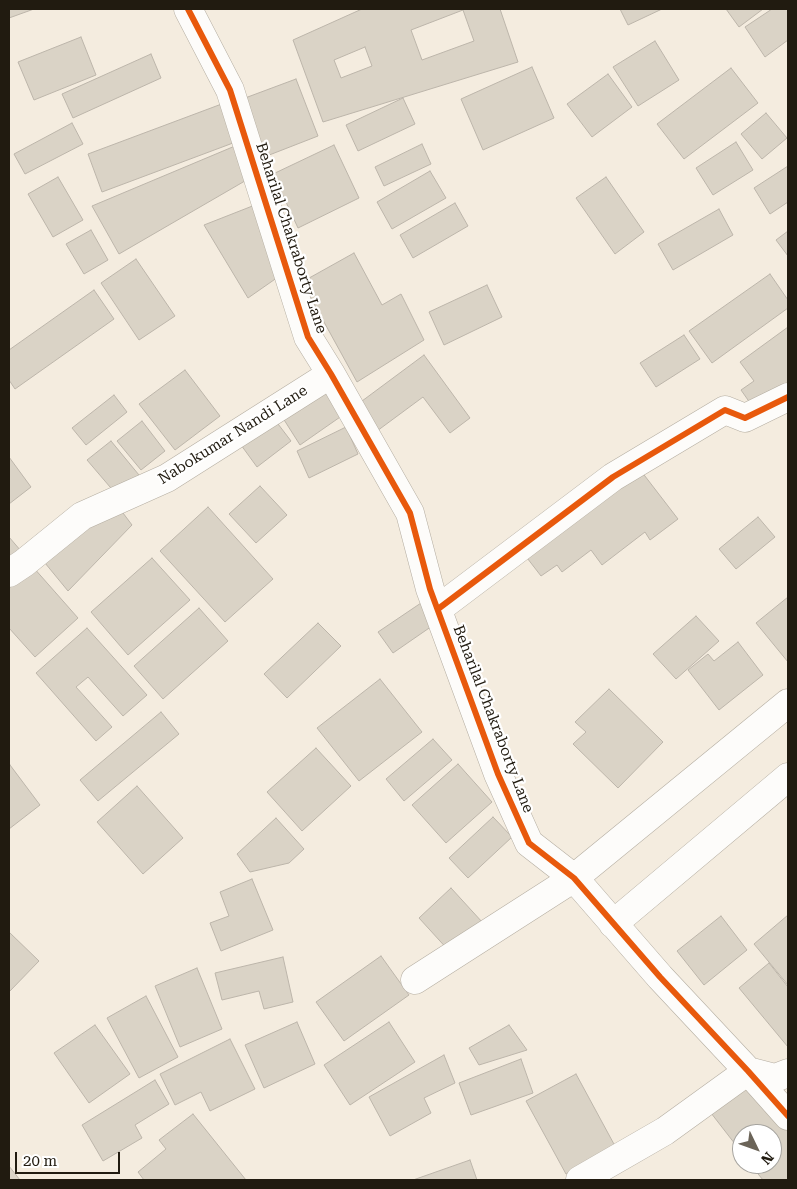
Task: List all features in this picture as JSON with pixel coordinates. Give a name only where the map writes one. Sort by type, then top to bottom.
[{"type":"street","name":"Beharilal Chakraborty Lane","points":[[188,9],[230,90],[308,337],[410,513],[430,589],[498,774],[529,843],[574,878],[660,977],[788,1116]]},
{"type":"street","name":"Nabokumar Nandi Lane","points":[[9,573],[82,516],[167,478],[331,374]]},
{"type":"street","points":[[438,609],[613,477],[725,410],[745,418],[788,397]]},
{"type":"street","points":[[416,980],[574,878],[788,703]]},
{"type":"street","points":[[614,924],[788,777]]},
{"type":"street","points":[[580,1180],[665,1131],[748,1071],[775,1078],[788,1073]]},
{"type":"building","points":[[9,9],[34,9],[9,18]]},
{"type":"building","points":[[362,9],[500,9],[518,62],[323,122],[293,40]],"holes":[[[463,10],[474,41],[422,60],[411,30]],[[365,47],[372,66],[341,78],[334,60]]]},
{"type":"building","points":[[620,9],[662,9],[628,25]]},
{"type":"building","points":[[726,9],[763,9],[739,27]]},
{"type":"building","points":[[772,9],[788,9],[788,40],[765,57],[745,27]]},
{"type":"building","points":[[81,37],[96,75],[34,100],[18,62]]},
{"type":"building","points":[[655,41],[679,80],[638,106],[613,67]]},
{"type":"building","points":[[151,54],[161,78],[73,118],[62,94]]},
{"type":"building","points":[[532,67],[554,118],[483,150],[461,99]]},
{"type":"building","points":[[731,68],[758,103],[684,159],[657,124]]},
{"type":"building","points":[[608,74],[632,107],[592,137],[567,104]]},
{"type":"building","points":[[296,79],[318,136],[259,159],[237,101]]},
{"type":"building","points":[[403,98],[415,124],[358,151],[346,125]]},
{"type":"building","points":[[227,102],[241,140],[102,192],[88,154]]},
{"type":"building","points":[[766,113],[787,138],[762,159],[741,134]]},
{"type":"building","points":[[72,123],[83,144],[25,174],[14,154]]},
{"type":"building","points":[[736,142],[753,170],[713,195],[696,168]]},
{"type":"building","points":[[422,144],[431,164],[384,186],[375,167]]},
{"type":"building","points":[[334,145],[359,198],[298,228],[273,174]]},
{"type":"building","points":[[235,146],[250,178],[119,254],[92,206]]},
{"type":"building","points":[[788,166],[788,202],[770,214],[754,188]]},
{"type":"building","points":[[430,171],[446,198],[392,229],[377,202]]},
{"type":"building","points":[[58,177],[83,220],[53,237],[28,194]]},
{"type":"building","points":[[606,177],[644,232],[615,254],[576,198]]},
{"type":"building","points":[[455,203],[468,226],[413,258],[400,235]]},
{"type":"building","points":[[255,205],[281,275],[248,298],[204,225]]},
{"type":"building","points":[[719,209],[733,235],[673,270],[658,244]]},
{"type":"building","points":[[91,230],[108,260],[84,274],[66,244]]},
{"type":"building","points":[[788,231],[788,256],[776,240]]},
{"type":"building","points":[[354,253],[382,305],[401,294],[424,340],[357,382],[302,282]]},
{"type":"building","points":[[136,259],[175,316],[139,340],[101,283]]},
{"type":"building","points":[[770,274],[788,300],[788,308],[712,363],[689,331]]},
{"type":"building","points":[[487,285],[502,317],[444,345],[429,312]]},
{"type":"building","points":[[94,290],[114,319],[15,389],[9,380],[9,350]]},
{"type":"building","points":[[788,327],[788,386],[755,410],[741,390],[754,381],[740,362]]},
{"type":"building","points":[[684,335],[700,359],[656,387],[640,363]]},
{"type":"building","points":[[424,355],[470,418],[450,433],[423,397],[377,431],[358,404]]},
{"type":"building","points":[[185,370],[220,416],[175,450],[139,404]]},
{"type":"building","points":[[323,387],[343,415],[300,445],[281,415]]},
{"type":"building","points":[[114,395],[127,412],[86,445],[72,428]]},
{"type":"building","points":[[275,420],[291,441],[257,467],[241,445]]},
{"type":"building","points":[[142,421],[165,451],[141,470],[117,441]]},
{"type":"building","points":[[346,427],[358,454],[309,478],[297,451]]},
{"type":"building","points":[[111,441],[139,475],[116,494],[87,460]]},
{"type":"building","points":[[9,457],[31,487],[9,504]]},
{"type":"building","points":[[638,467],[678,519],[650,540],[645,532],[602,565],[591,550],[562,572],[557,565],[541,576],[524,554]]},
{"type":"building","points":[[260,486],[287,515],[256,543],[229,514]]},
{"type":"building","points":[[117,505],[132,525],[68,591],[45,563]]},
{"type":"building","points":[[208,507],[273,579],[225,622],[160,551]]},
{"type":"building","points":[[758,517],[775,537],[736,569],[719,549]]},
{"type":"building","points":[[9,537],[21,551],[9,562]]},
{"type":"building","points":[[152,558],[190,600],[128,655],[91,612]]},
{"type":"building","points":[[33,567],[78,618],[35,657],[9,628],[9,588]]},
{"type":"building","points":[[788,597],[788,662],[756,623]]},
{"type":"building","points":[[421,603],[435,624],[393,653],[378,632]]},
{"type":"building","points":[[199,608],[228,641],[163,699],[134,666]]},
{"type":"building","points":[[696,616],[719,641],[676,679],[653,654]]},
{"type":"building","points":[[318,623],[341,646],[287,698],[264,674]]},
{"type":"building","points":[[87,628],[147,695],[123,716],[88,677],[76,687],[112,727],[96,741],[36,673]]},
{"type":"building","points":[[738,642],[763,675],[719,710],[688,670],[708,654],[714,661]]},
{"type":"building","points":[[380,679],[422,732],[359,781],[317,728]]},
{"type":"building","points":[[609,689],[663,742],[618,788],[573,744],[586,732],[575,722]]},
{"type":"building","points":[[161,712],[179,734],[98,801],[80,780]]},
{"type":"building","points":[[433,739],[452,760],[404,801],[386,779]]},
{"type":"building","points":[[316,748],[351,786],[302,831],[267,792]]},
{"type":"building","points":[[458,764],[492,802],[446,843],[412,805]]},
{"type":"building","points":[[9,766],[40,805],[9,829]]},
{"type":"building","points":[[137,786],[183,838],[143,874],[97,822]]},
{"type":"building","points":[[493,817],[512,837],[468,878],[449,858]]},
{"type":"building","points":[[276,818],[304,849],[289,863],[250,872],[237,854]]},
{"type":"building","points":[[252,879],[273,930],[221,951],[210,923],[229,916],[220,892]]},
{"type":"building","points":[[451,888],[483,923],[450,952],[419,918]]},
{"type":"building","points":[[788,915],[788,985],[754,944]]},
{"type":"building","points":[[721,916],[747,950],[704,985],[677,951]]},
{"type":"building","points":[[9,932],[39,961],[9,992]]},
{"type":"building","points":[[381,956],[409,995],[344,1041],[316,1002]]},
{"type":"building","points":[[283,957],[293,1002],[264,1009],[259,991],[222,1000],[215,973]]},
{"type":"building","points":[[769,963],[788,987],[788,1047],[739,988]]},
{"type":"building","points":[[197,968],[222,1029],[180,1047],[155,986]]},
{"type":"building","points":[[146,996],[178,1057],[139,1078],[107,1018]]},
{"type":"building","points":[[297,1022],[315,1064],[264,1088],[245,1045]]},
{"type":"building","points":[[389,1022],[415,1062],[350,1105],[324,1065]]},
{"type":"building","points":[[95,1025],[130,1074],[89,1103],[54,1053]]},
{"type":"building","points":[[509,1025],[527,1050],[479,1065],[469,1048]]},
{"type":"building","points":[[230,1039],[255,1089],[210,1111],[201,1092],[175,1105],[160,1074]]},
{"type":"building","points":[[444,1055],[455,1083],[424,1098],[431,1113],[390,1136],[369,1097]]},
{"type":"building","points":[[521,1059],[533,1093],[471,1115],[459,1083]]},
{"type":"building","points":[[576,1074],[615,1146],[566,1174],[526,1101]]},
{"type":"building","points":[[155,1080],[169,1104],[135,1125],[142,1138],[103,1161],[82,1125]]},
{"type":"building","points":[[753,1081],[788,1127],[788,1180],[763,1180],[758,1174],[782,1174],[782,1124],[732,1124],[732,1140],[711,1113]]},
{"type":"building","points":[[193,1114],[246,1180],[144,1180],[138,1172],[166,1149],[159,1140]]},
{"type":"building","points":[[470,1160],[477,1180],[413,1180]]},
{"type":"building","points":[[9,1166],[20,1180],[9,1180]]},
{"type":"cycle path","points":[[188,9],[230,90],[308,337],[410,513],[430,589],[498,774],[529,843],[574,878],[660,977],[788,1116]]},
{"type":"cycle path","points":[[438,609],[613,477],[725,410],[745,418],[788,397]]}]
